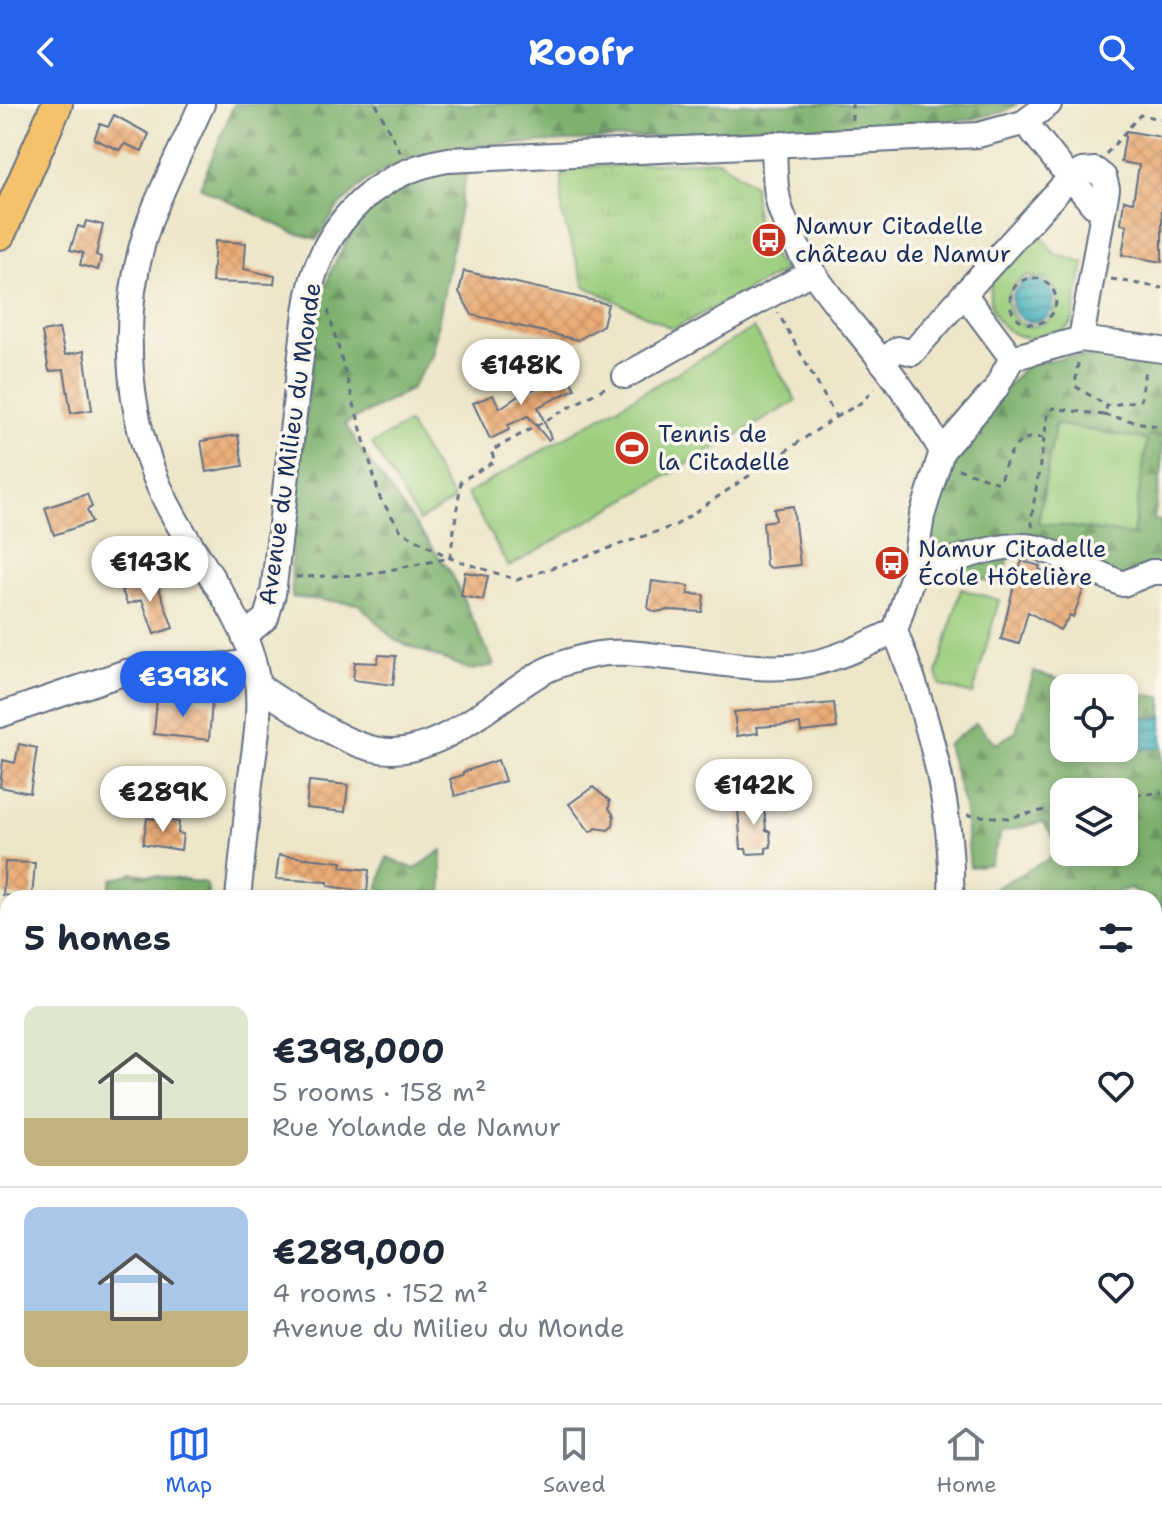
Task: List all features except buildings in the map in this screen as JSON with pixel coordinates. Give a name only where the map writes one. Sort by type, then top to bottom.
[{"type":"main road","points":[[0,234],[57,104]]},
{"type":"street","points":[[202,104],[158,201],[145,239],[133,296],[131,365],[140,424],[157,482],[244,636],[253,661],[258,686],[257,725],[239,890]]},
{"type":"street","points":[[1049,104],[1025,122],[1077,173],[1093,205]]},
{"type":"street","name":"Avenue du Milieu du Monde","points":[[244,636],[266,618],[271,604],[313,277],[335,229],[354,206],[379,186],[409,170],[438,161],[978,135],[1025,122]]},
{"type":"street","points":[[774,144],[780,208],[811,272],[918,412],[941,456]]},
{"type":"street","points":[[882,362],[898,349],[912,353],[1069,179],[1082,171],[1077,173]]},
{"type":"street","points":[[1077,173],[1104,177],[1107,189],[1081,339]]},
{"type":"street","points":[[625,376],[811,272]]},
{"type":"street","points":[[964,294],[1012,358]]},
{"type":"street","points":[[951,890],[947,815],[931,741],[910,669],[895,631],[913,574],[922,516],[941,456],[995,390],[1012,358],[1081,339],[1155,350]]},
{"type":"street","points":[[913,574],[1015,545],[1040,548],[1123,584],[1152,572],[1162,572]]},
{"type":"street","points":[[258,686],[341,736],[376,749],[393,751],[445,736],[542,673],[560,664],[596,654],[622,653],[760,666],[802,665],[871,643],[895,631]]},
{"type":"street","points":[[0,715],[126,672],[253,661]]},
{"type":"path","points":[[376,104],[409,170]]},
{"type":"path","points":[[1077,173],[1140,115],[1162,119]]},
{"type":"path","points":[[1092,276],[1162,288]]},
{"type":"path","points":[[313,277],[321,283],[380,498],[401,531],[450,558],[517,580],[676,525],[859,404]]},
{"type":"path","points":[[1032,277],[1049,284],[1057,299],[1051,316],[1038,324],[1020,321],[1010,304],[1016,285],[1032,277]]},
{"type":"path","points":[[769,296],[836,417]]},
{"type":"path","points":[[1081,339],[1075,386],[1107,406],[1141,400],[1155,350]]},
{"type":"path","points":[[450,558],[461,481],[495,461],[491,451],[625,376]]},
{"type":"path","points":[[1104,415],[1107,406]]},
{"type":"path","points":[[1040,548],[1031,521],[1048,413],[1053,408],[1156,426]]},
{"type":"path","points":[[941,456],[999,483],[1013,446],[1027,438],[1044,438]]},
{"type":"path","points":[[275,578],[364,575],[450,558]]},
{"type":"path","points":[[1138,794],[1162,793]]},
{"type":"path","points":[[947,815],[1008,818],[1050,809]]},
{"type":"green space","points":[[234,104],[1017,104],[1003,112],[968,120],[476,146],[426,153],[390,167],[366,181],[337,208],[317,239],[292,232],[200,187]]},
{"type":"green space","points":[[718,160],[754,185],[757,237],[785,271],[673,329],[585,286],[562,215],[562,168]]},
{"type":"green space","points":[[467,169],[432,356],[410,390],[345,424],[451,573],[494,665],[471,670],[394,640],[359,604],[292,597],[291,538],[319,307],[332,268],[356,224],[384,198],[422,178]]},
{"type":"green space","points":[[1035,228],[1055,254],[1084,263],[1072,323],[1058,333],[1042,338],[1027,338],[1002,325],[994,313],[990,298],[992,280]],"holes":[[[1027,276],[1046,279],[1057,296],[1054,313],[1042,324],[1021,324],[1010,312],[1010,292]]]},
{"type":"green space","name":"Tennis de la Citadelle","points":[[754,328],[796,401],[509,567],[467,494]]},
{"type":"green space","points":[[1162,355],[1162,467],[1154,520],[1162,521],[1162,568],[1124,578],[1011,540],[1004,585],[965,575],[941,557],[928,527],[954,447],[1026,365],[1066,357]],"holes":[[[1055,424],[1147,440],[1133,535],[1038,523]]]},
{"type":"green space","points":[[408,423],[454,500],[419,521],[372,444]]},
{"type":"green space","points":[[1055,424],[1148,439],[1133,535],[1038,523]]},
{"type":"green space","points":[[961,589],[999,600],[973,694],[941,686],[937,674]]},
{"type":"green space","points":[[1034,672],[1050,677],[1050,762],[1138,762],[1138,695],[1162,696],[1162,890],[992,890],[1050,858],[1050,866],[1138,866],[1138,778],[1050,778],[1050,832],[1043,822],[1001,832],[990,864],[970,867],[964,805],[947,745],[976,723],[996,744],[1016,731]]},
{"type":"green space","points":[[442,850],[442,890],[378,890],[387,857],[415,869]]},
{"type":"green space","points":[[133,873],[206,883],[208,890],[109,890],[112,879]]},
{"type":"water","points":[[1033,280],[1048,286],[1054,301],[1048,316],[1033,322],[1018,316],[1012,301],[1018,286]]},
{"type":"water","points":[[1162,716],[1162,747],[1138,750],[1138,717],[1157,719]]},
{"type":"place","name":"Namur Citadelle château de Namur","points":[[769,240]]},
{"type":"place","name":"Tennis de la Citadelle","points":[[632,448]]},
{"type":"place","name":"Namur Citadelle École Hôtelière","points":[[892,563]]}]
